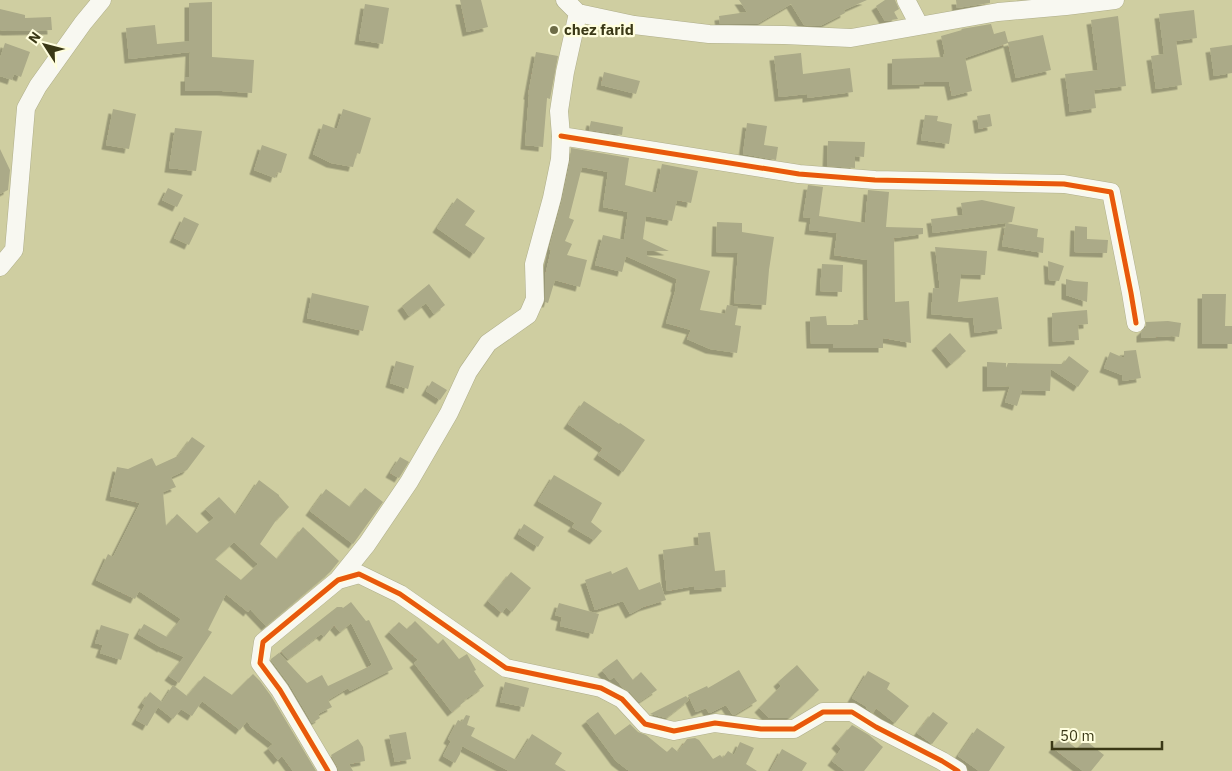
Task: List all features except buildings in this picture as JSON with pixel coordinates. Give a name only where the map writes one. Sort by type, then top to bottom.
[{"type":"street","points":[[0,267],[14,250],[26,108],[38,86],[83,23],[102,0]]},
{"type":"street","points":[[565,0],[578,13],[634,26],[709,34],[851,38],[919,25],[996,6],[1066,6],[1115,0]]},
{"type":"street","points":[[906,0],[919,25]]},
{"type":"street","points":[[328,771],[280,690],[260,663],[263,642],[338,580],[366,544],[409,482],[449,413],[468,372],[488,343],[528,315],[535,299],[534,264],[552,198],[560,159],[559,111],[565,72],[578,13]]},
{"type":"street","points":[[561,136],[799,174],[875,180],[1064,184],[1111,192],[1136,323]]},
{"type":"street","points":[[338,580],[359,574],[400,594],[506,668],[601,688],[622,699],[645,724],[674,731],[715,724],[761,729],[794,729],[823,712],[852,712],[958,771]]},
{"type":"cycle path","points":[[561,136],[799,174],[875,180],[1064,184],[1111,192],[1136,323]]},
{"type":"cycle path","points":[[328,771],[280,690],[260,663],[263,642],[338,580],[359,574],[400,594],[506,668],[601,688],[622,699],[645,724],[674,731],[715,723],[761,729],[794,729],[823,712],[852,712],[958,771]]},
{"type":"place","name":"chez farid","points":[[554,30]]}]
